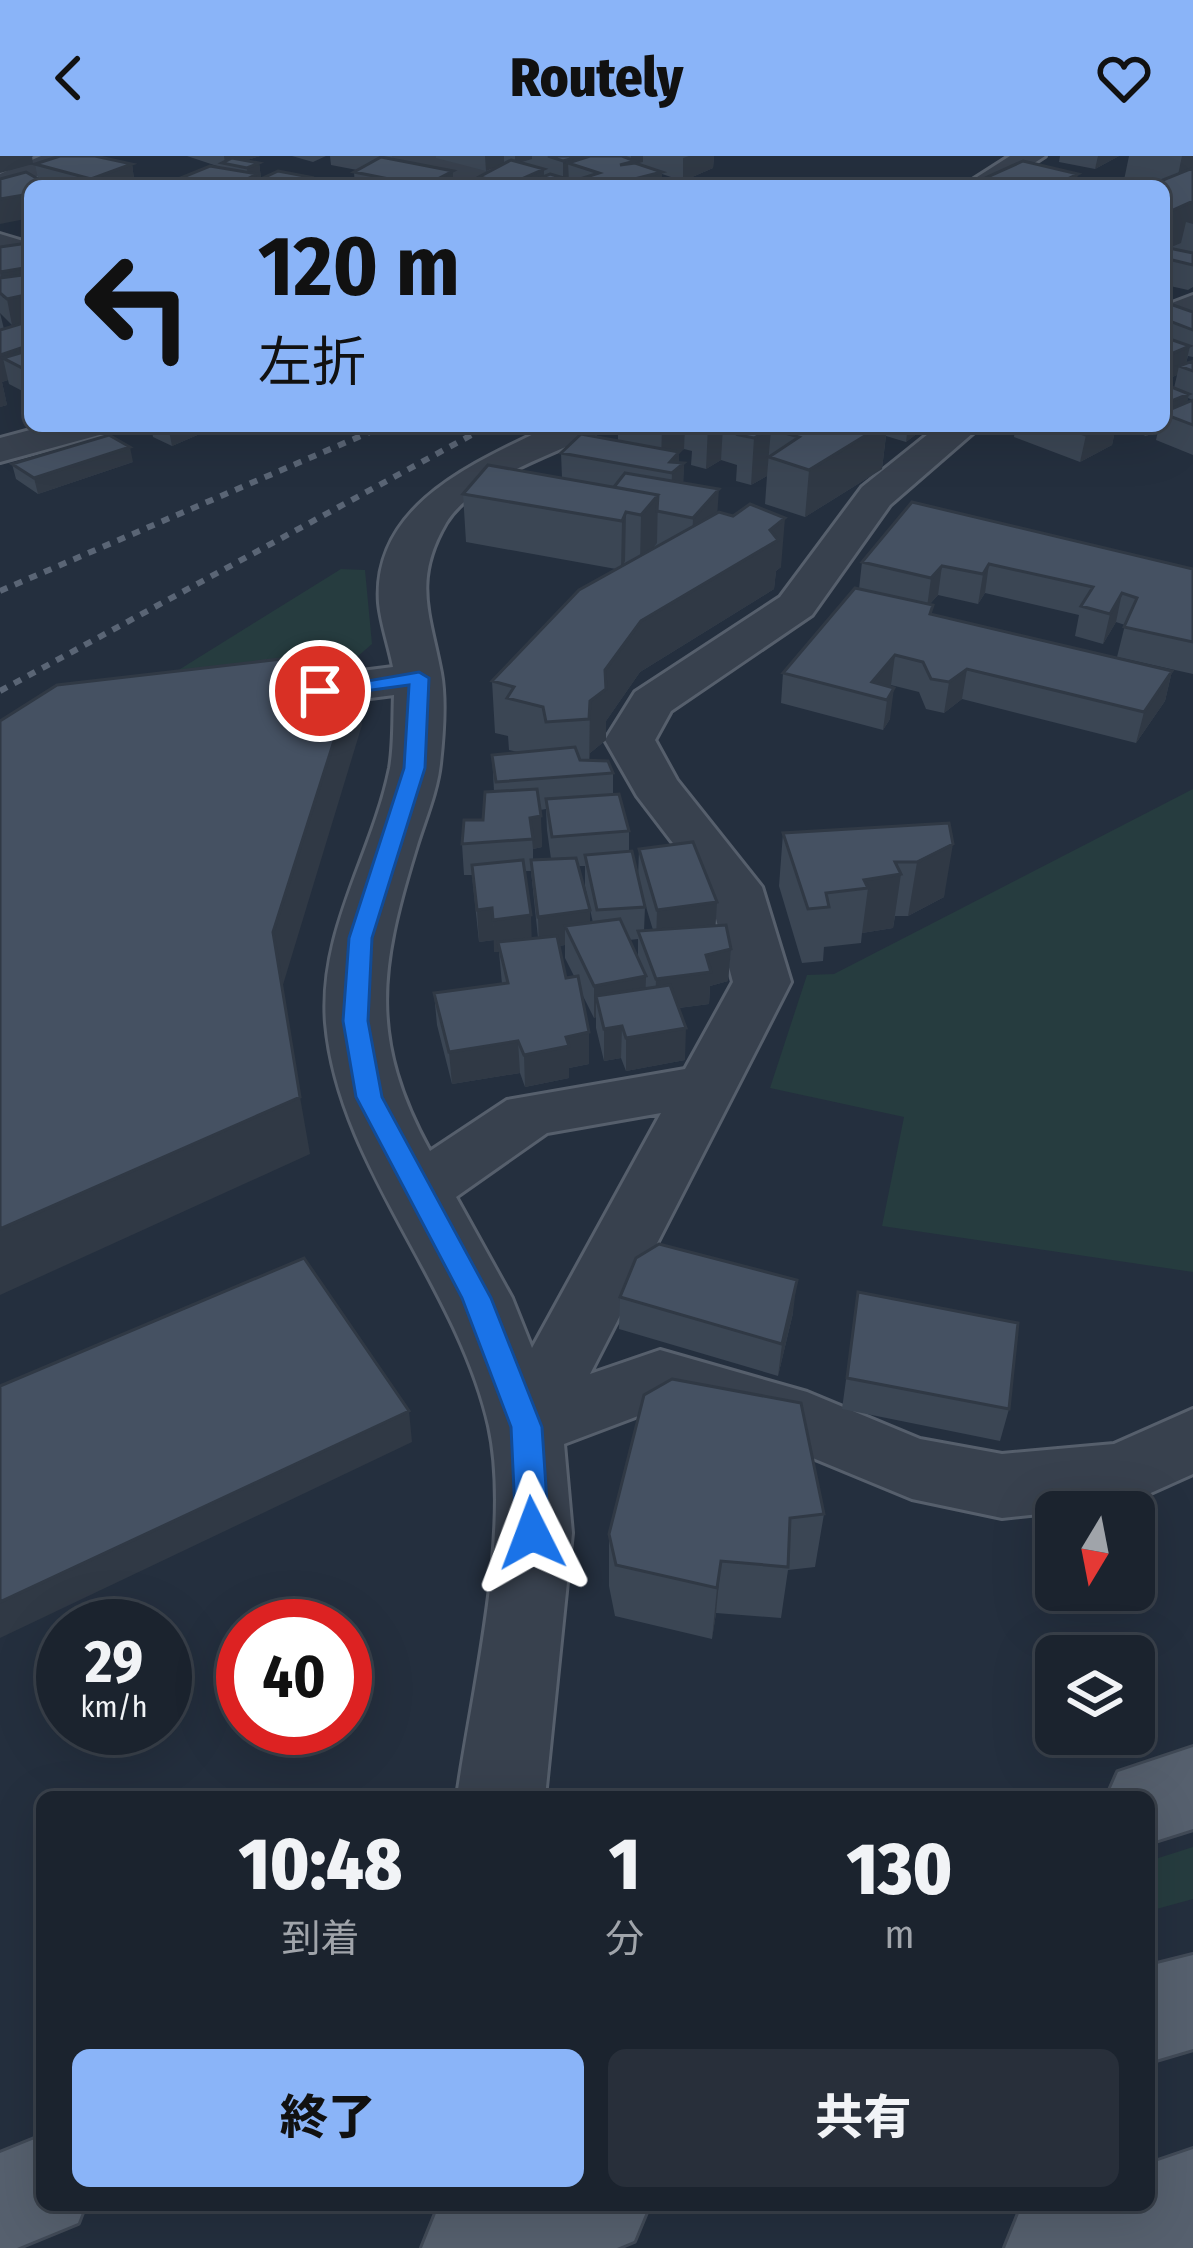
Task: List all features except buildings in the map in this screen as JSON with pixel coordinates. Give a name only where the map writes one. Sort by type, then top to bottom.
[{"type":"main road","points":[[1155,1800],[1193,1788]]},
{"type":"main road","points":[[1155,2012],[1193,2002]]},
{"type":"main road","points":[[0,2204],[36,2189]]},
{"type":"main road","points":[[1057,2248],[1193,2200]]},
{"type":"main road","points":[[474,2248],[581,2211]]},
{"type":"street","points":[[0,185],[65,156]]},
{"type":"street","points":[[403,156],[497,178]]},
{"type":"street","points":[[989,180],[1031,156]]},
{"type":"street","points":[[0,450],[67,432]]},
{"type":"street","points":[[502,1791],[532,1533],[526,1427],[477,1298],[369,1097],[356,1021],[360,938],[415,768],[419,678],[401,600],[408,557],[431,512],[468,482],[568,432]]},
{"type":"street","points":[[526,1427],[762,982],[735,887],[656,785],[630,740],[652,702],[796,606],[876,496],[955,432]]},
{"type":"street","points":[[221,702],[419,678]]},
{"type":"street","points":[[419,1190],[530,1115],[638,1094],[702,1088]]},
{"type":"street","points":[[526,1427],[660,1378],[782,1413],[913,1468],[1002,1486],[1124,1474],[1193,1439]]},
{"type":"green space","points":[[341,569],[365,570],[372,644],[350,663],[176,683],[177,671]]},
{"type":"green space","points":[[1193,789],[1193,1272],[882,1226],[904,1117],[770,1088],[807,975],[834,974]]},
{"type":"green space","points":[[1193,1847],[1193,1899],[1155,1909],[1155,1859]]},
{"type":"railway","points":[[0,591],[370,432]]},
{"type":"railway","points":[[0,691],[477,432]]},
{"type":"route","points":[[320,691],[419,678],[415,768],[394,846],[360,938],[356,1021],[369,1097],[477,1298],[526,1427],[532,1533]]}]
